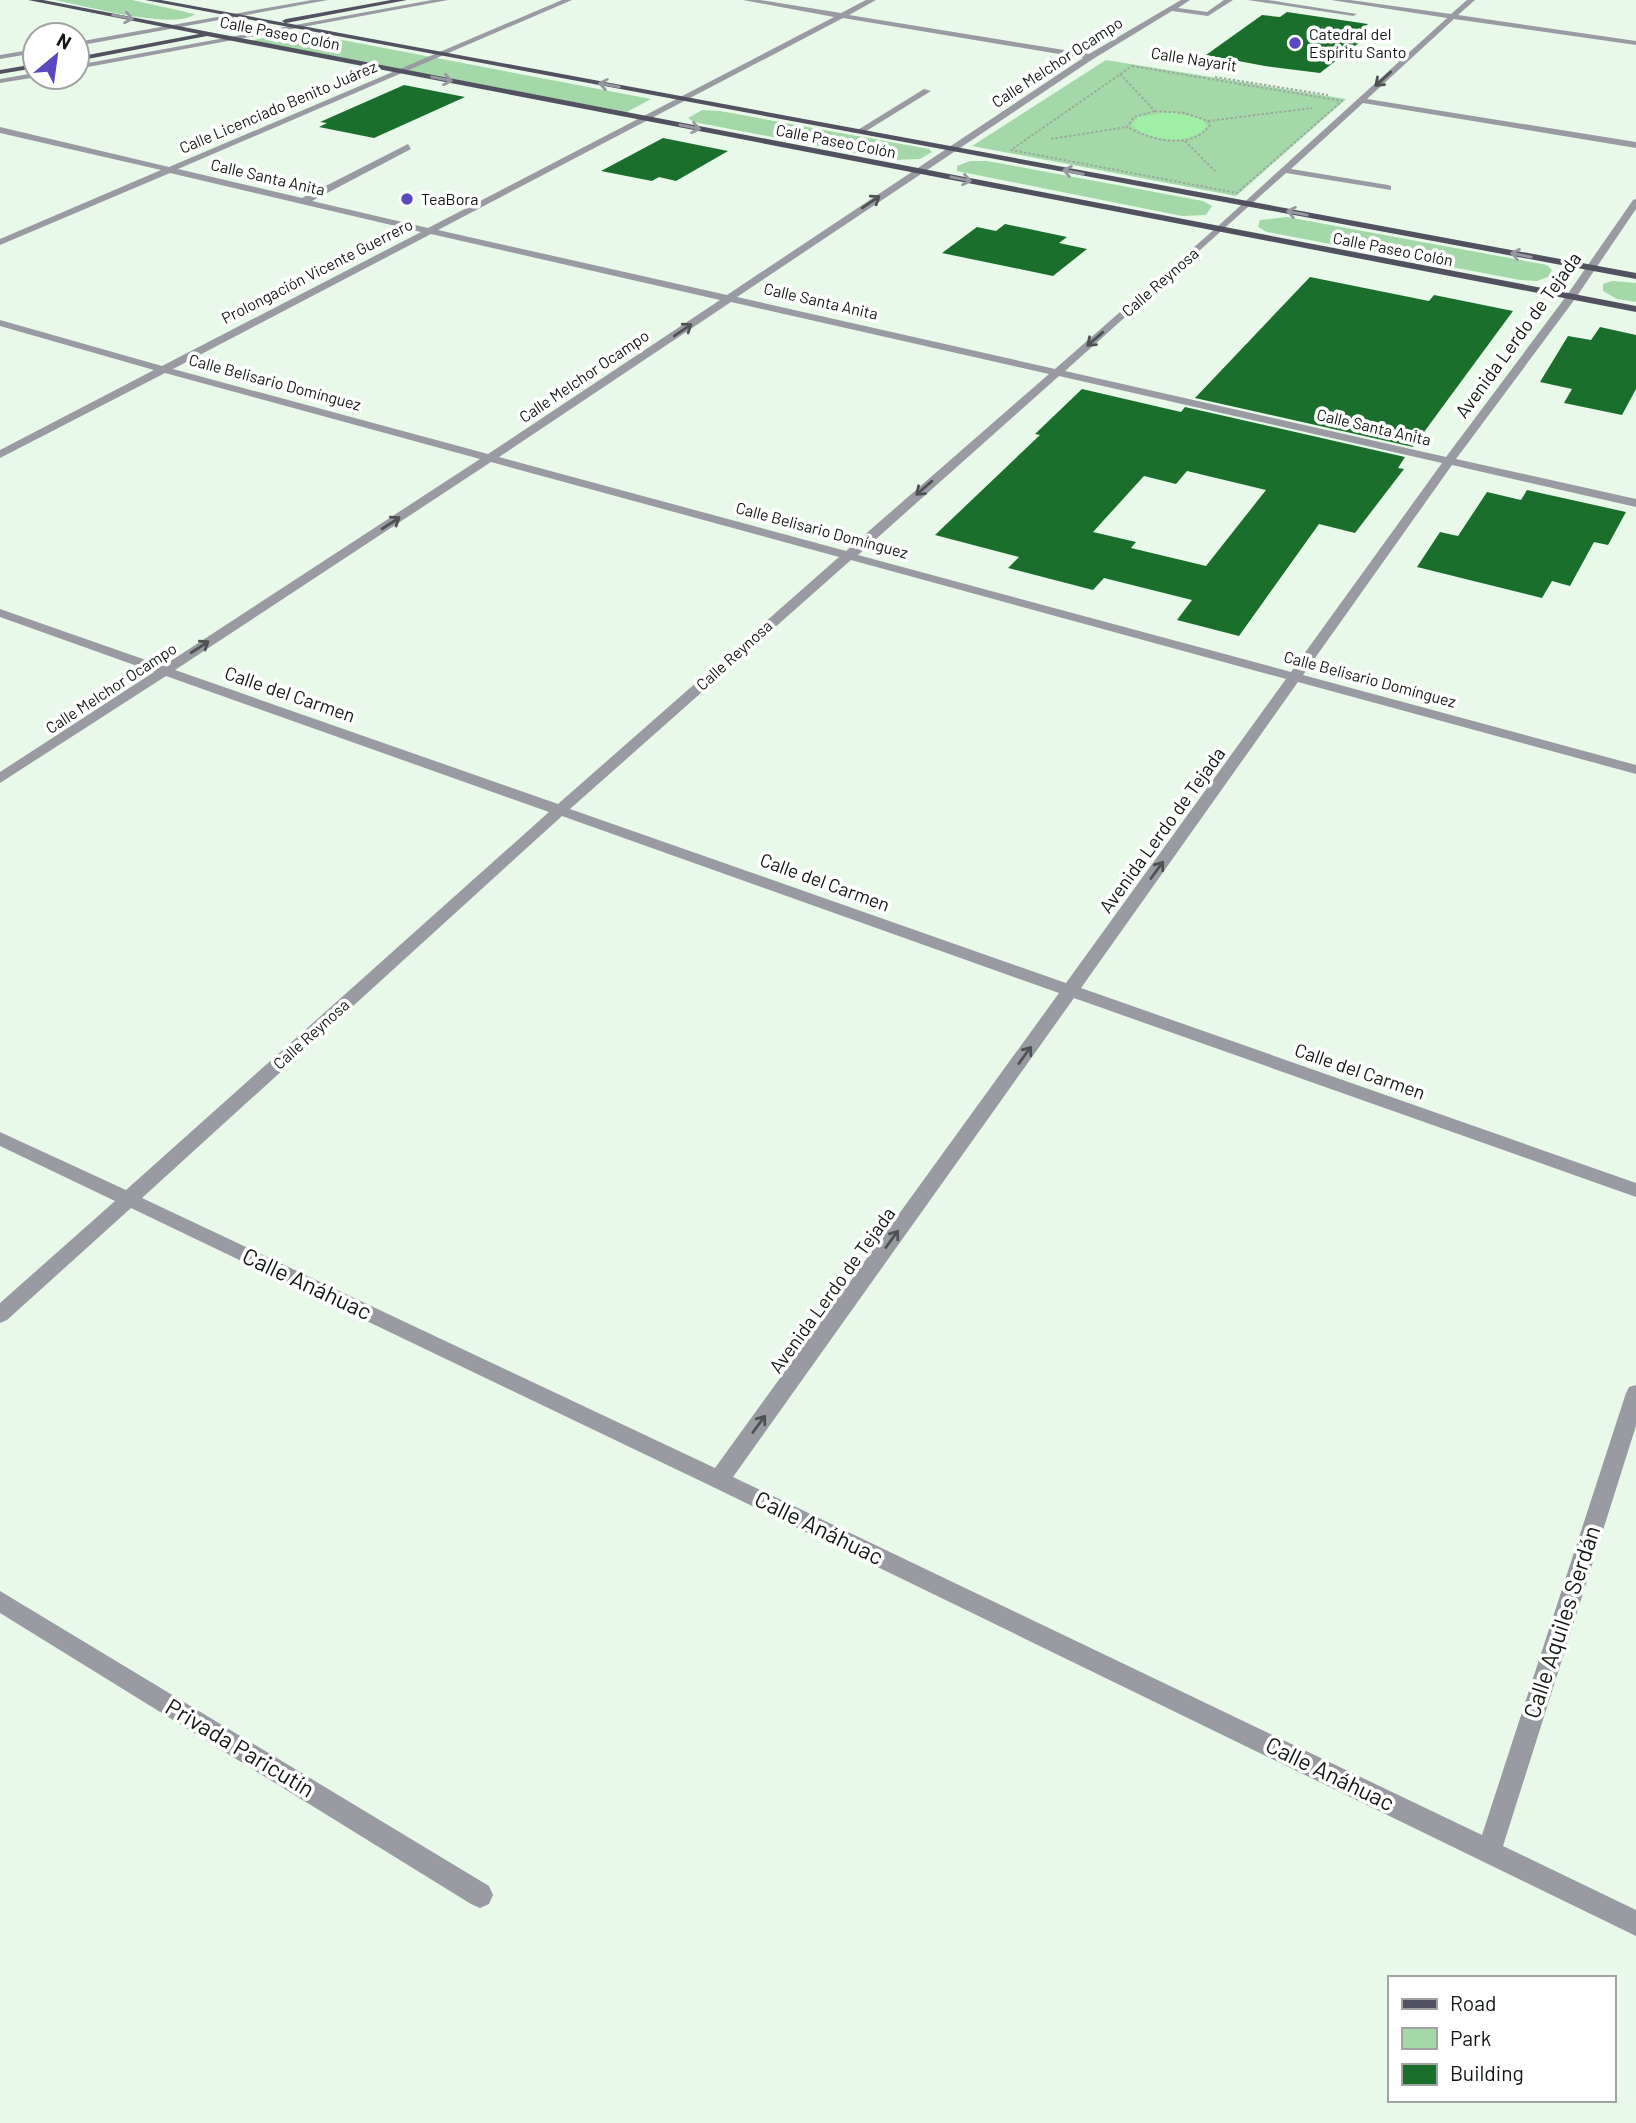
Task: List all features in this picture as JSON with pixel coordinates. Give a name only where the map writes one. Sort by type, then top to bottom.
[{"type":"main road","name":"Calle Paseo Colón","points":[[32,0],[1636,309]]},
{"type":"main road","name":"Calle Paseo Colón","points":[[149,0],[1636,276]]},
{"type":"main road","points":[[91,49],[363,0]]},
{"type":"main road","points":[[91,57],[403,0]]},
{"type":"main road","points":[[0,65],[21,61]]},
{"type":"main road","points":[[0,72],[21,68]]},
{"type":"street","points":[[91,42],[324,0]]},
{"type":"street","points":[[91,65],[444,0]]},
{"type":"street","name":"Calle Licenciado Benito Juárez","points":[[0,242],[568,0]]},
{"type":"street","points":[[747,0],[1090,57]]},
{"type":"street","name":"Prolongación Vicente Guerrero","points":[[0,455],[872,0]]},
{"type":"street","name":"Calle Melchor Ocampo","points":[[0,779],[490,458],[1090,57],[1186,0]]},
{"type":"street","points":[[1172,9],[1208,14],[1229,0]]},
{"type":"street","points":[[1252,0],[1360,15]]},
{"type":"street","points":[[1335,0],[1636,44]]},
{"type":"street","name":"Calle Reynosa","points":[[0,1315],[560,810],[1220,229],[1471,0]]},
{"type":"street","points":[[1427,25],[1441,27]]},
{"type":"street","points":[[0,57],[21,53]]},
{"type":"street","points":[[0,82],[21,78]]},
{"type":"street","points":[[860,131],[927,91]]},
{"type":"street","points":[[1359,100],[1636,145]]},
{"type":"street","name":"Calle Santa Anita","points":[[0,130],[430,231],[1636,503]]},
{"type":"street","points":[[304,201],[408,147]]},
{"type":"street","points":[[1284,170],[1388,188]]},
{"type":"street","name":"Avenida Lerdo de Tejada","points":[[719,1480],[1295,676],[1592,268],[1636,202]]},
{"type":"street","name":"Calle Belisario Domínguez","points":[[0,323],[1636,770]]},
{"type":"street","name":"Calle del Carmen","points":[[0,613],[1636,1190]]},
{"type":"street","name":"Calle Anáhuac","points":[[0,1138],[719,1480],[1636,1923]]},
{"type":"street","name":"Calle Aquiles Serdán","points":[[1489,1851],[1636,1393]]},
{"type":"street","name":"Privada Paricutín","points":[[0,1601],[480,1895]]},
{"type":"path","name":"Calle Nayarit","points":[[1090,57],[1359,100]]},
{"type":"path","points":[[1132,66],[1342,101],[1237,193],[1011,150],[1132,66]]},
{"type":"path","points":[[1120,74],[1155,111]]},
{"type":"path","points":[[1324,107],[1337,105]]},
{"type":"path","points":[[1127,127],[1130,119],[1136,115],[1155,111],[1185,113],[1209,121],[1311,108]]},
{"type":"path","points":[[1046,140],[1127,127],[1144,135],[1185,140],[1202,135],[1208,130],[1209,121]]},
{"type":"path","points":[[1185,140],[1220,176]]},
{"type":"path","points":[[1020,145],[1033,142]]},
{"type":"path","points":[[1228,184],[1237,193]]},
{"type":"green space","points":[[54,0],[132,0],[195,14],[169,20]]},
{"type":"green space","points":[[295,31],[651,99],[627,112],[249,41]]},
{"type":"green space","points":[[1106,60],[1346,99],[1236,196],[972,146]]},
{"type":"green space","points":[[702,110],[929,149],[932,152],[920,159],[891,160],[694,122],[688,118]]},
{"type":"green space","points":[[970,161],[987,161],[1203,201],[1212,206],[1206,215],[1182,216],[957,171],[957,166]]},
{"type":"green space","points":[[1287,217],[1547,265],[1552,270],[1548,277],[1537,281],[1520,280],[1267,232],[1258,227],[1260,220]]},
{"type":"green space","points":[[1612,281],[1636,283],[1636,302],[1617,299],[1603,291],[1603,284]]},
{"type":"shaded area","points":[[1171,112],[1202,119],[1207,126],[1192,137],[1170,139],[1148,135],[1132,125],[1138,117]]},
{"type":"building","name":"Catedral del Espíritu Santo","points":[[1287,12],[1368,24],[1361,30],[1373,32],[1320,73],[1206,55],[1262,15],[1280,17]]},
{"type":"building","points":[[404,85],[465,97],[374,138],[319,127],[327,123],[320,122]]},
{"type":"building","points":[[663,138],[728,151],[676,181],[659,177],[652,181],[601,171]]},
{"type":"building","points":[[1005,224],[1067,237],[1059,243],[1087,249],[1053,276],[942,253],[977,227],[996,231]]},
{"type":"building","points":[[1310,277],[1429,301],[1434,295],[1513,311],[1413,447],[1195,398]]},
{"type":"building","points":[[1600,327],[1636,335],[1636,389],[1622,415],[1564,403],[1572,389],[1540,382],[1568,336],[1591,340]]},
{"type":"building","points":[[1082,389],[1181,412],[1185,407],[1405,457],[1398,468],[1404,469],[1355,533],[1319,524],[1239,636],[1177,620],[1192,600],[1104,578],[1093,590],[1008,568],[1019,557],[935,535],[1040,435],[1035,434]],"holes":[[[1187,471],[1266,490],[1206,566],[1131,548],[1136,542],[1093,532],[1144,476],[1176,484]]]},
{"type":"building","points":[[1527,490],[1626,512],[1608,545],[1594,542],[1570,586],[1552,581],[1542,598],[1417,567],[1440,532],[1458,536],[1487,492],[1521,500]]},
{"type":"place","name":"Catedral del Espíritu Santo","points":[[1295,43]]},
{"type":"place","name":"TeaBora","points":[[407,199]]}]
